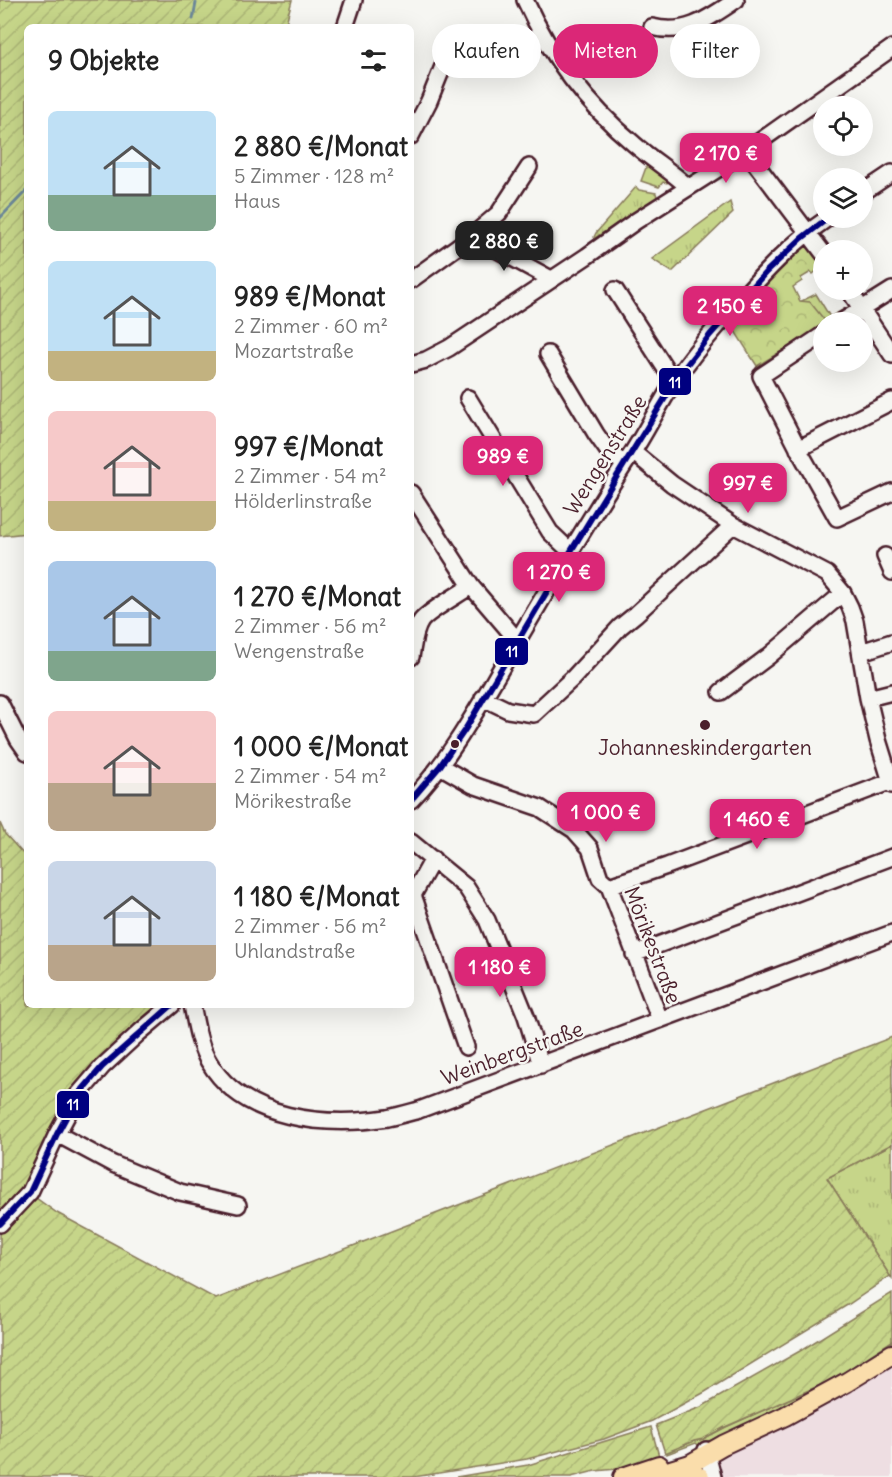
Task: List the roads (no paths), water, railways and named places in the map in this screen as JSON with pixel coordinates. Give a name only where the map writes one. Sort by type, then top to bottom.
[{"type":"main road","points":[[647,1477],[705,1459],[819,1398],[892,1354]]},
{"type":"main road","points":[[623,1477],[687,1454],[705,1459]]},
{"type":"main road","points":[[660,1477],[689,1474],[705,1459]]},
{"type":"street","points":[[346,24],[354,0]]},
{"type":"street","points":[[525,0],[534,21],[553,52],[597,110],[634,144],[688,187]]},
{"type":"street","points":[[658,29],[677,30],[692,26],[736,0]]},
{"type":"street","points":[[414,363],[426,360],[449,348],[688,187],[746,151],[892,48]]},
{"type":"street","points":[[414,130],[438,78]]},
{"type":"street","points":[[746,151],[814,240]]},
{"type":"street","points":[[414,278],[472,236],[499,213],[529,167]]},
{"type":"street","points":[[873,186],[892,173]]},
{"type":"street","name":"Wengenstraße","points":[[414,796],[440,766],[483,698],[674,382],[707,339],[774,262],[814,228]]},
{"type":"street","points":[[472,236],[551,279]]},
{"type":"street","points":[[615,290],[674,382]]},
{"type":"street","points":[[857,312],[892,290]]},
{"type":"street","points":[[856,300],[892,355]]},
{"type":"street","points":[[813,341],[761,375],[798,449],[837,518],[892,492]]},
{"type":"street","points":[[548,354],[608,451],[628,458],[733,525],[827,574],[843,593],[853,614],[868,698],[885,738],[892,783],[609,886]]},
{"type":"street","points":[[468,398],[550,532],[570,551]]},
{"type":"street","points":[[798,449],[892,401]]},
{"type":"street","points":[[414,498],[471,586],[518,640]]},
{"type":"street","points":[[483,698],[508,710],[534,714],[573,678],[620,627],[733,525]]},
{"type":"street","points":[[885,556],[892,572]]},
{"type":"street","points":[[414,640],[421,621],[471,586]]},
{"type":"street","points":[[721,692],[769,656],[843,593]]},
{"type":"street","points":[[861,652],[892,642]]},
{"type":"street","points":[[868,698],[892,692]]},
{"type":"street","points":[[0,703],[24,748]]},
{"type":"street","name":"Mörikestraße","points":[[440,766],[473,784],[540,808],[574,830],[590,848],[600,878],[609,886],[660,1020]]},
{"type":"street","points":[[414,845],[466,887],[488,920],[541,1065]]},
{"type":"street","points":[[634,954],[892,856]]},
{"type":"street","points":[[414,893],[433,859]]},
{"type":"street","points":[[414,898],[466,1047]]},
{"type":"street","name":"Weinbergstraße","points":[[193,1008],[198,1035],[208,1061],[225,1084],[249,1102],[276,1113],[311,1119],[387,1118],[419,1110],[892,933]]},
{"type":"street","points":[[0,1224],[30,1192],[78,1095],[102,1067],[168,1008]]},
{"type":"street","points":[[57,1134],[114,1164],[180,1192],[238,1205]]},
{"type":"street","points":[[705,1459],[713,1477]]},
{"type":"waterway","points":[[193,19],[196,3]]},
{"type":"waterway","points":[[0,218],[24,193]]},
{"type":"place","name":"Johanneskindergarten","points":[[705,725]]}]
